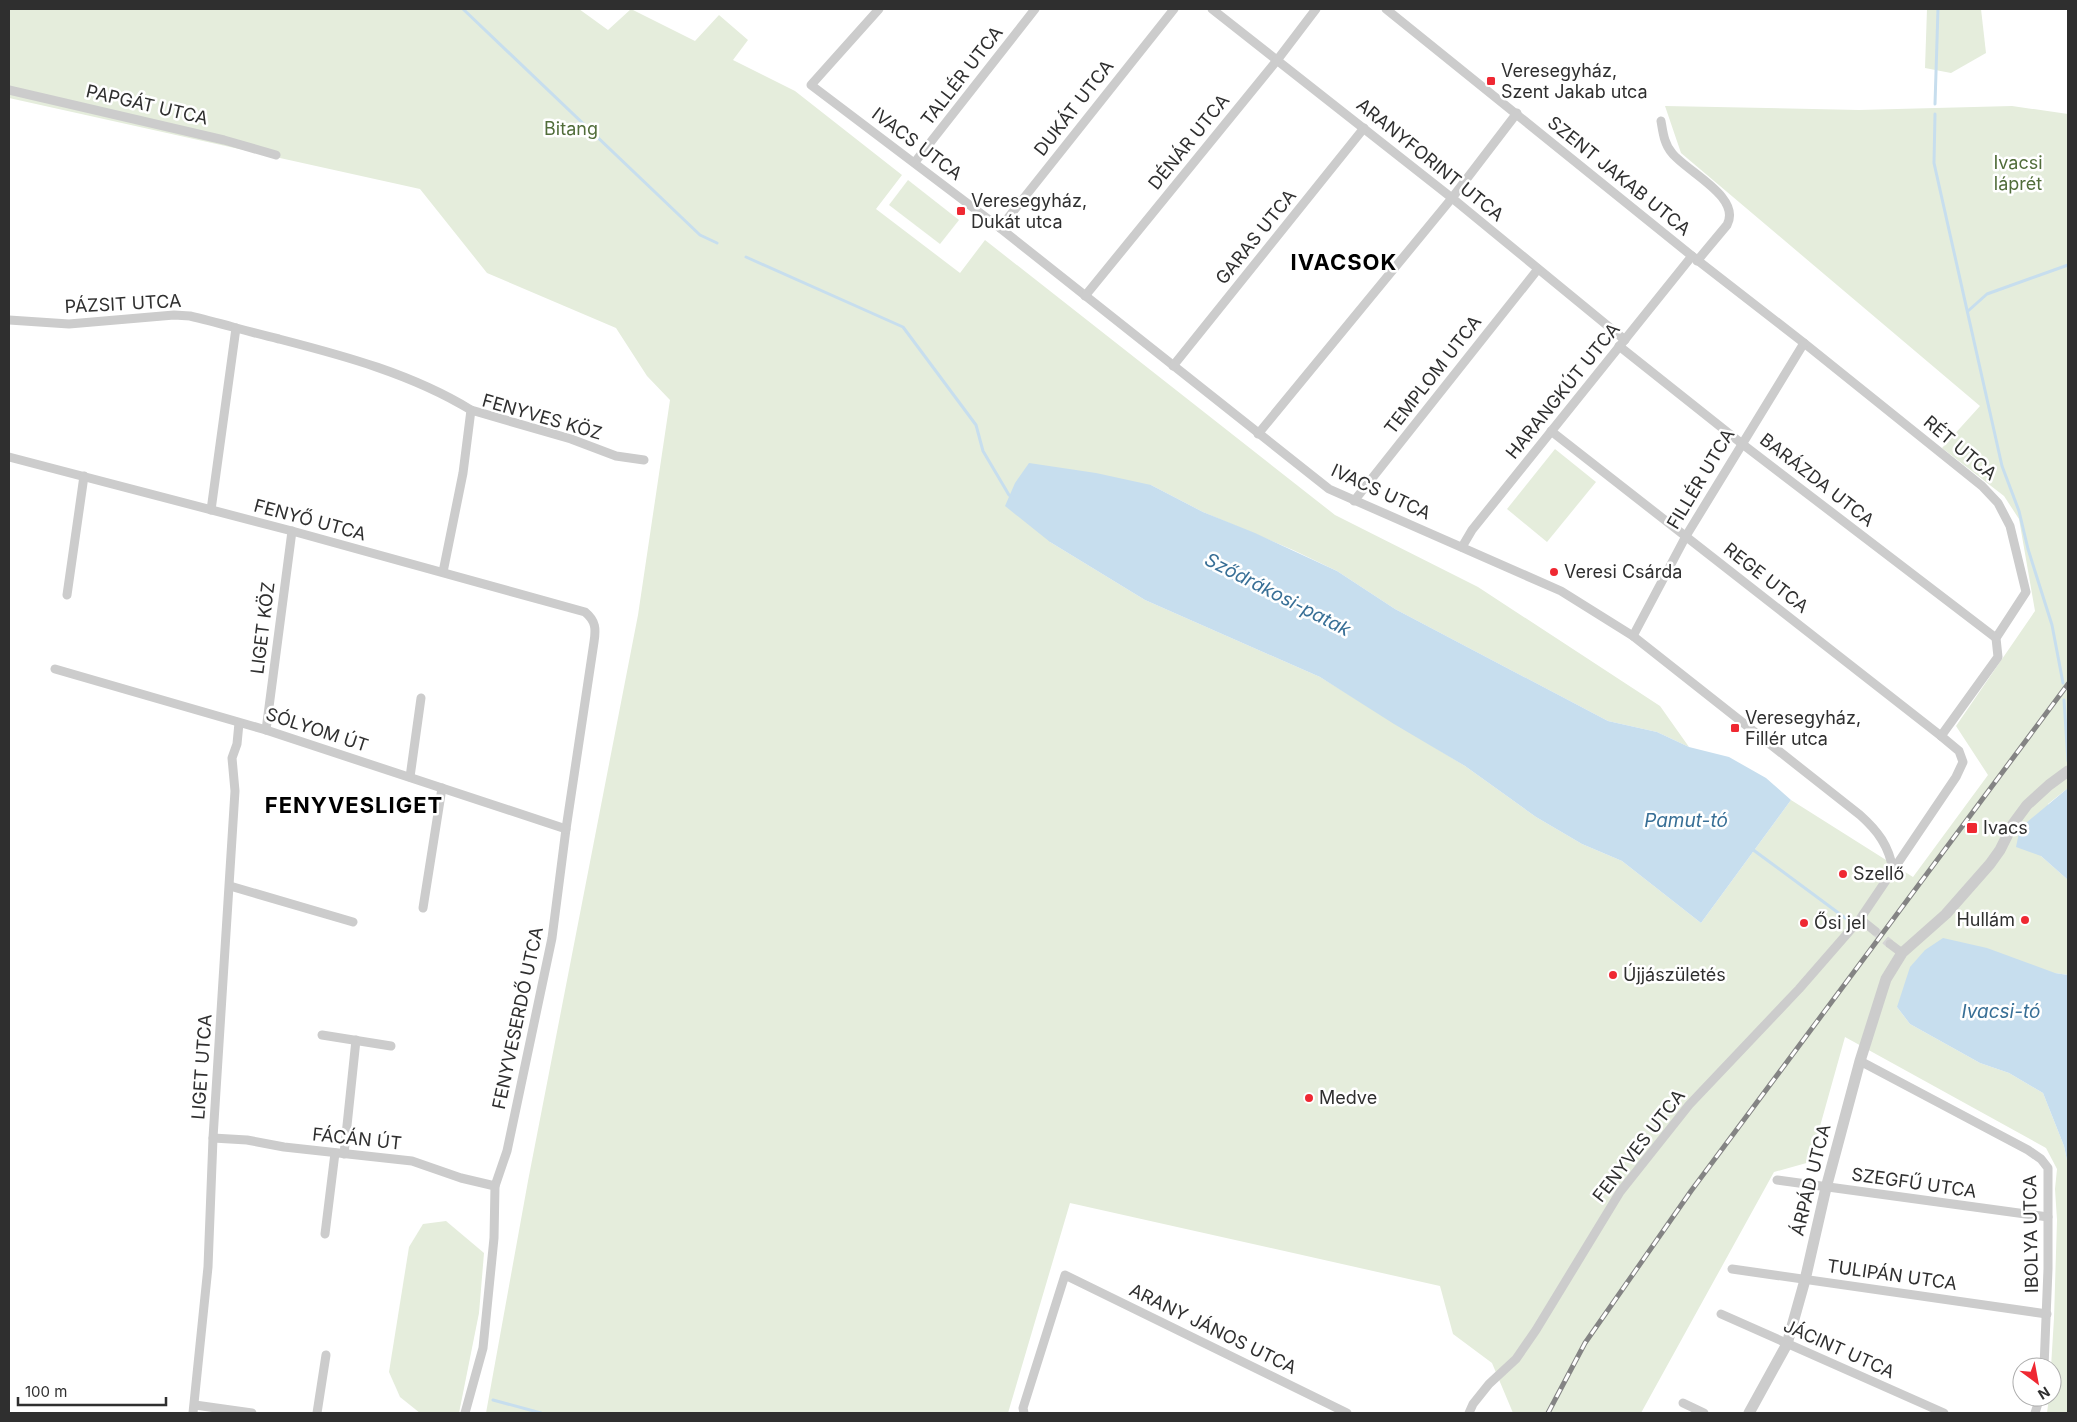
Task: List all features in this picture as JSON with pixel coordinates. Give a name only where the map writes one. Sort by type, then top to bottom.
[{"type":"street","name":"IVACS UTCA","points":[[879,9],[811,85],[1000,228],[1329,489],[1561,592],[1633,636],[1873,826],[1887,847],[1893,870]]},
{"type":"street","name":"TALLÉR UTCA","points":[[915,162],[1035,9]]},
{"type":"street","name":"DUKÁT UTCA","points":[[1000,228],[1174,9]]},
{"type":"street","name":"ARANYFORINT UTCA","points":[[1212,9],[1278,59],[1452,198],[1538,269],[1622,343]]},
{"type":"street","name":"DÉNÁR UTCA","points":[[1085,296],[1278,59],[1316,9]]},
{"type":"street","name":"SZENT JAKAB UTCA","points":[[1386,9],[1695,258]]},
{"type":"street","name":"PAPGÁT UTCA","points":[[9,90],[224,140],[276,156]]},
{"type":"street","points":[[1258,434],[1452,198],[1516,113]]},
{"type":"street","name":"HARANGKÚT UTCA","points":[[1462,547],[1472,530],[1622,343],[1695,258],[1727,225],[1730,219],[1729,208],[1722,196],[1672,153],[1665,142],[1660,121]]},
{"type":"street","name":"GARAS UTCA","points":[[1173,366],[1364,128]]},
{"type":"street","name":"RÉT UTCA","points":[[1695,258],[1804,342],[1982,486],[1998,503],[2010,526],[2026,592],[1996,638],[1998,657],[1941,736]]},
{"type":"street","name":"TEMPLOM UTCA","points":[[1354,501],[1538,269]]},
{"type":"street","name":"PÁZSIT UTCA","points":[[9,320],[69,324],[174,315],[190,316],[369,364],[422,385],[471,410]]},
{"type":"street","points":[[211,510],[236,328]]},
{"type":"street","name":"FILLÉR UTCA","points":[[1633,636],[1686,536],[1804,342]]},
{"type":"street","name":"BARÁZDA UTCA","points":[[1622,343],[1741,443],[1996,638]]},
{"type":"street","name":"FENYVES KÖZ","points":[[443,572],[463,473],[471,410],[584,443],[616,456],[644,460]]},
{"type":"street","name":"REGE UTCA","points":[[1551,432],[1959,751]]},
{"type":"street","name":"FENYŐ UTCA","points":[[9,457],[292,531],[585,612],[593,620],[595,626]]},
{"type":"street","points":[[67,595],[84,476]]},
{"type":"street","name":"LIGET KÖZ","points":[[266,730],[292,531]]},
{"type":"street","name":"FENYVESERDŐ UTCA","points":[[465,1413],[483,1348],[494,1238],[495,1186],[507,1151],[552,938],[595,626]]},
{"type":"street","name":"SÓLYOM ÚT","points":[[55,669],[239,724],[266,730],[566,829]]},
{"type":"street","points":[[410,777],[421,698]]},
{"type":"street","name":"LIGET UTCA","points":[[194,1409],[208,1267],[235,790],[232,758],[237,744],[239,724]]},
{"type":"street","name":"FENYVES UTCA","points":[[1469,1413],[1473,1404],[1489,1384],[1516,1359],[1531,1338],[1620,1192],[1689,1105],[1799,988],[1860,919],[1956,777],[1963,762],[1959,751]]},
{"type":"street","name":"ÁRPÁD UTCA","points":[[1749,1413],[1787,1344],[1860,1061],[1886,980],[1902,953],[1946,914],[1996,857],[2013,824],[2027,805],[2068,771]]},
{"type":"street","points":[[423,908],[442,788]]},
{"type":"street","points":[[230,886],[354,922]]},
{"type":"street","points":[[1860,919],[1875,931]]},
{"type":"street","points":[[1890,944],[1902,953]]},
{"type":"street","points":[[322,1035],[391,1046]]},
{"type":"street","points":[[325,1234],[340,1153],[356,1040]]},
{"type":"street","name":"IBOLYA UTCA","points":[[1860,1061],[2028,1150],[2041,1159],[2048,1168],[2047,1314],[2045,1357]]},
{"type":"street","name":"FÁCÁN ÚT","points":[[214,1138],[247,1140],[284,1147],[412,1161],[461,1178],[495,1186]]},
{"type":"street","name":"SZEGFŰ UTCA","points":[[1777,1180],[2048,1217]]},
{"type":"street","name":"TULIPÁN UTCA","points":[[1732,1269],[2047,1314]]},
{"type":"street","name":"ARANY JÁNOS UTCA","points":[[1026,1411],[1064,1275],[1347,1413]]},
{"type":"street","name":"JÁCINT UTCA","points":[[1721,1314],[1944,1413]]},
{"type":"street","points":[[317,1413],[326,1356]]},
{"type":"street","points":[[1683,1403],[1704,1413]]},
{"type":"street","points":[[194,1409],[252,1413]]},
{"type":"green space","points":[[9,9],[579,9],[608,30],[631,9],[695,41],[719,15],[748,40],[733,60],[795,91],[902,175],[876,209],[960,273],[985,240],[1335,515],[1478,587],[1660,706],[1689,747],[1657,732],[1608,721],[1395,609],[1337,571],[1203,512],[1151,485],[1050,542],[1145,600],[1320,677],[1465,766],[1536,817],[1582,844],[1622,861],[1701,923],[1791,800],[1913,877],[1988,775],[1956,726],[2035,611],[2019,519],[2004,496],[1942,448],[1980,406],[1681,153],[1665,106],[1859,110],[2012,106],[2068,114],[2068,788],[2048,804],[2041,856],[2068,880],[2068,975],[2055,973],[1897,1007],[1910,1024],[1980,1063],[2009,1073],[2043,1093],[2064,1146],[2068,1165],[2068,1413],[2047,1413],[2048,1407],[2062,1407],[2062,1357],[2052,1357],[2057,1169],[2046,1148],[1845,1037],[1810,1162],[1774,1172],[1641,1413],[1513,1413],[1492,1363],[1453,1334],[1440,1286],[1070,1203],[1008,1413],[486,1413],[528,1181],[638,615],[670,400],[647,376],[616,328],[487,273],[420,189],[9,98]]},
{"type":"green space","points":[[1927,9],[1981,9],[1986,53],[1951,73],[1925,68]]},
{"type":"green space","points":[[908,180],[959,220],[940,244],[889,205]]},
{"type":"green space","points":[[1555,449],[1596,482],[1547,542],[1507,509]]},
{"type":"green space","points":[[446,1221],[484,1253],[479,1313],[459,1413],[420,1413],[400,1397],[389,1372],[409,1247],[423,1224]]},
{"type":"water","name":"Pamut-tó","points":[[1029,463],[1096,473],[1151,485],[1203,512],[1255,533],[1337,571],[1395,609],[1608,721],[1657,732],[1689,747],[1729,757],[1766,778],[1791,800],[1701,923],[1622,861],[1582,844],[1536,817],[1465,766],[1320,677],[1145,600],[1050,542],[1005,506],[1015,483]]},
{"type":"water","points":[[2068,788],[2068,880],[2041,856],[2016,847],[2020,828]]},
{"type":"water","name":"Ivacsi-tó","points":[[1943,938],[1987,948],[2055,973],[2068,975],[2068,1165],[2064,1146],[2043,1093],[2009,1073],[1980,1063],[1910,1024],[1897,1007],[1910,967],[1925,950]]},
{"type":"waterway","name":"Sződrákosi-patak","points":[[463,9],[700,235],[717,243]]},
{"type":"waterway","points":[[1935,104],[1938,9]]},
{"type":"waterway","points":[[1935,114],[1934,163],[2002,466],[2019,511],[2028,549],[2052,625],[2063,683]]},
{"type":"waterway","name":"Sződrákosi-patak","points":[[746,257],[903,327],[976,425],[983,451],[1012,497]]},
{"type":"waterway","points":[[1968,311],[1987,294],[2068,265]]},
{"type":"waterway","points":[[2064,700],[2068,761]]},
{"type":"waterway","name":"Sződrákosi-patak","points":[[1752,849],[1852,923]]},
{"type":"waterway","points":[[493,1400],[541,1413]]},
{"type":"tunnel","points":[[1875,931],[1890,944]]},
{"type":"railway","points":[[1548,1413],[1585,1343],[1691,1191],[2068,684]]},
{"type":"place","name":"Veresegyház, Szent Jakab utca","points":[[1491,81]]},
{"type":"place","name":"Veresegyház, Dukát utca","points":[[961,211]]},
{"type":"place","name":"Veresi Csárda","points":[[1554,572]]},
{"type":"place","name":"Veresegyház, Fillér utca","points":[[1735,728]]},
{"type":"place","name":"Ivacs","points":[[1972,828]]},
{"type":"place","name":"Szellő","points":[[1843,874]]},
{"type":"place","name":"Hullám","points":[[2025,920]]},
{"type":"place","name":"Ősi jel","points":[[1804,923]]},
{"type":"place","name":"Újjászületés","points":[[1613,975]]},
{"type":"place","name":"Medve","points":[[1309,1098]]},
{"type":"district","name":"IVACSOK","points":[[1344,262]]},
{"type":"district","name":"FENYVESLIGET","points":[[354,805]]},
{"type":"park label","name":"Bitang","points":[[571,129]]},
{"type":"park label","name":"Ivacsi láprét","points":[[2018,173]]}]
